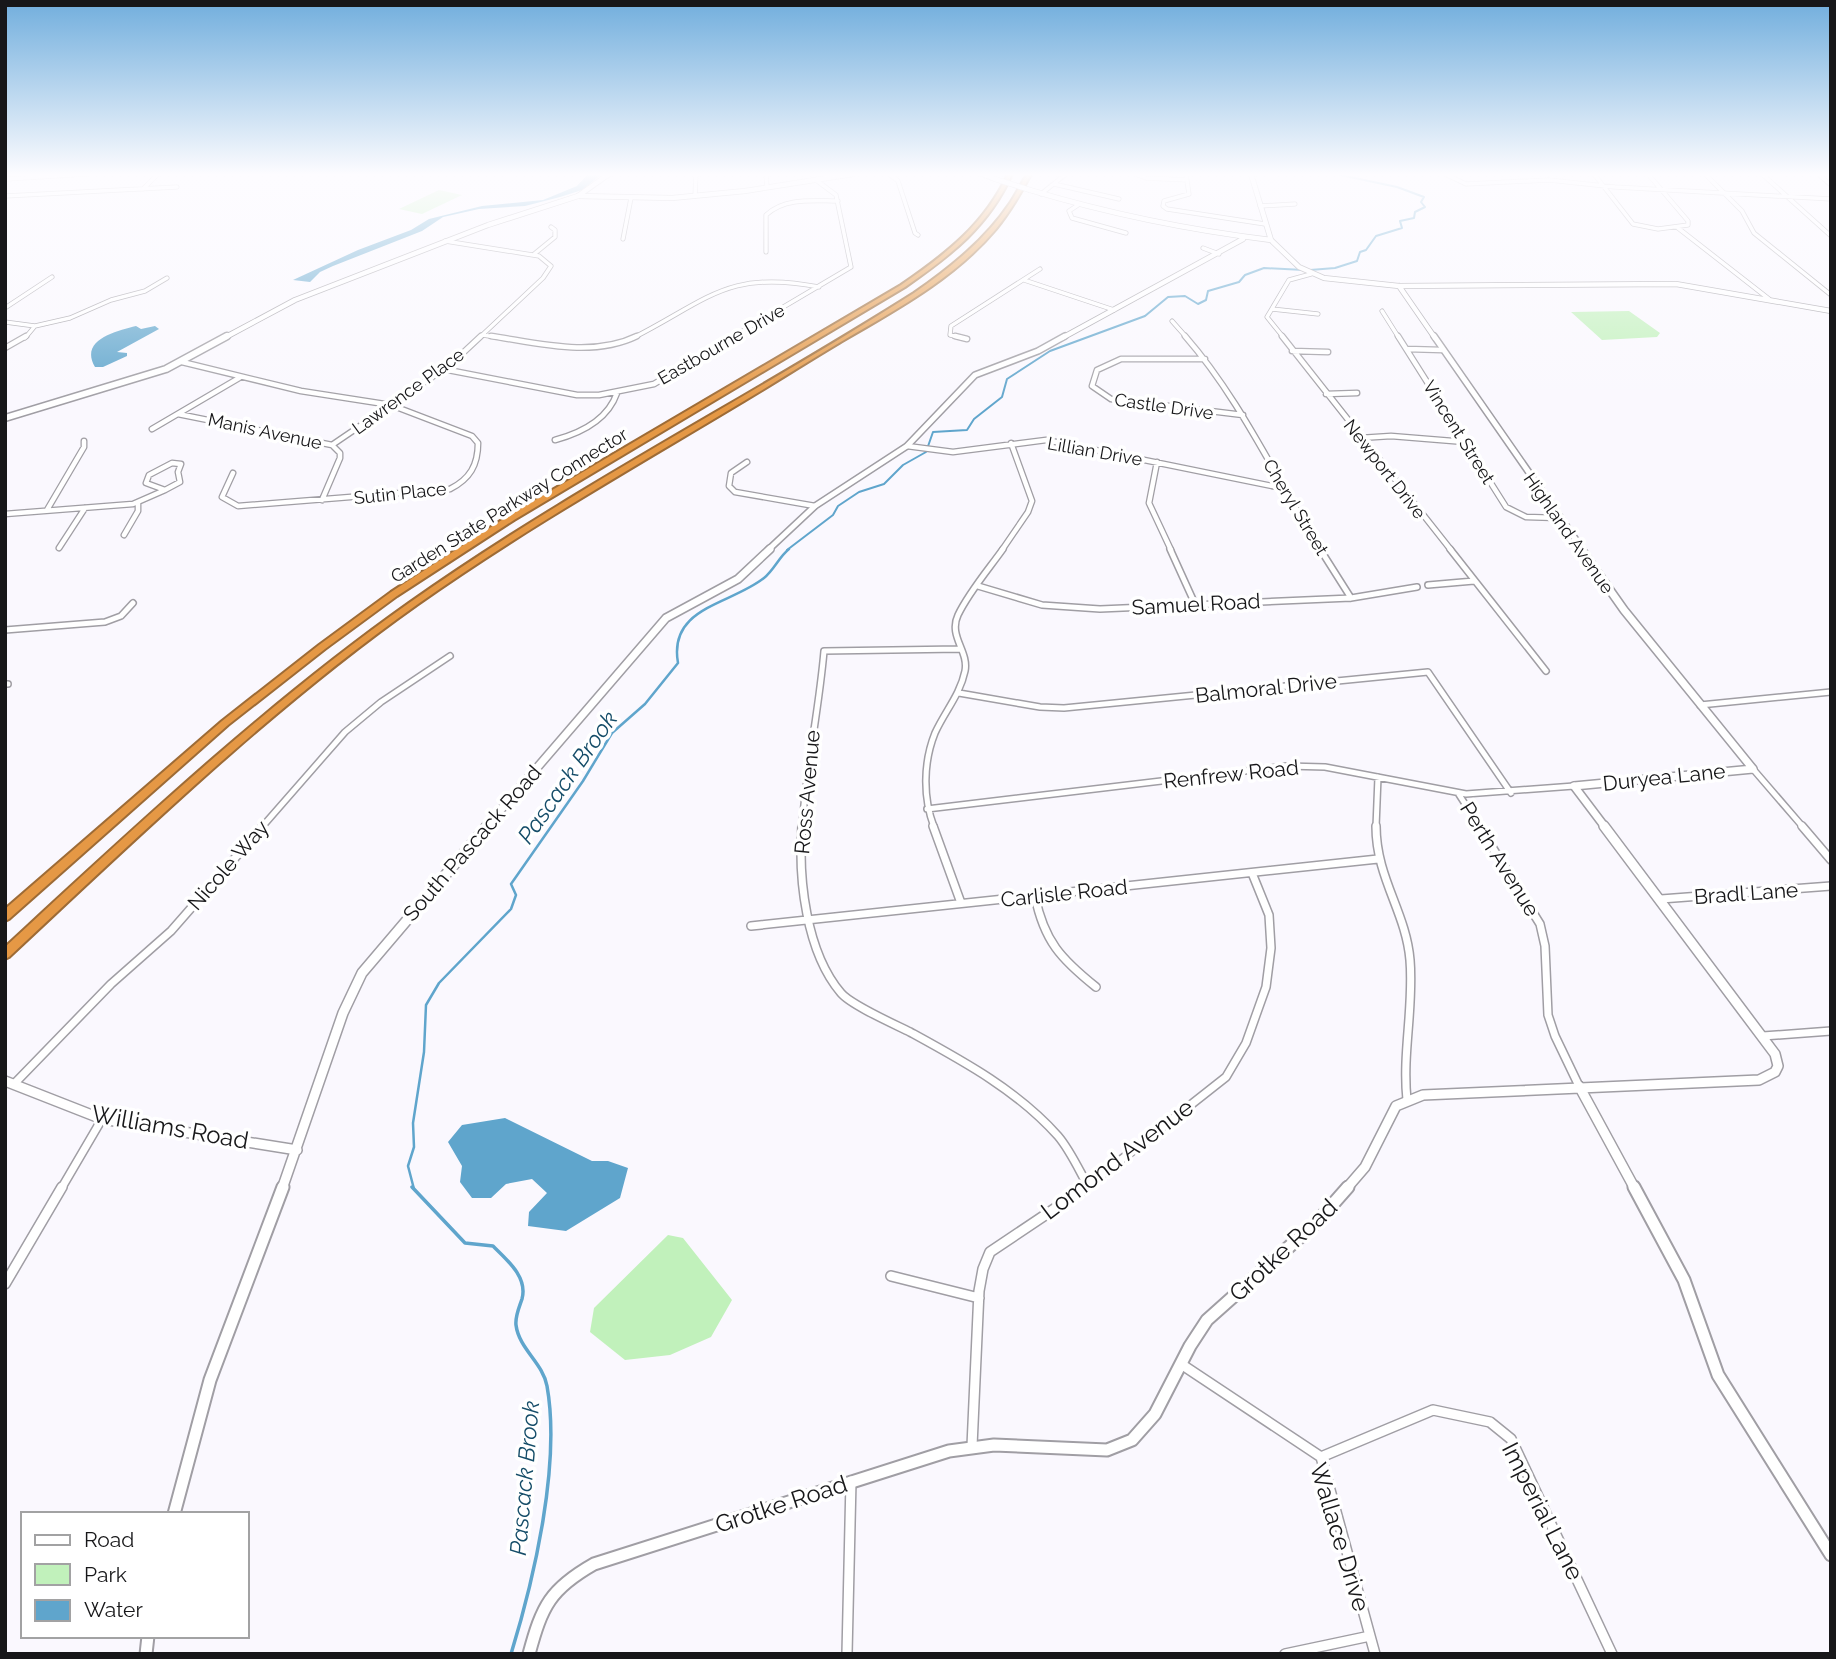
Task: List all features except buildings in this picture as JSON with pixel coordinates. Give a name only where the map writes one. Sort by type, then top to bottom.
[{"type":"highway","name":"Garden State Parkway Connector","points":[[5,916],[205,740],[340,633],[495,528],[903,286],[949,251]]},
{"type":"highway","points":[[960,260],[967,251]]},
{"type":"highway","points":[[960,260],[969,251]]},
{"type":"highway","name":"Garden State Parkway Connector","points":[[5,954],[242,739],[392,619],[527,528],[888,312],[960,260]]},
{"type":"main road","points":[[5,418],[112,387],[182,362],[280,307],[421,251]]},
{"type":"street","points":[[509,251],[533,255],[537,251]]},
{"type":"street","name":"Eastbourne Drive","points":[[443,369],[567,394],[617,393],[654,384],[848,270],[852,264],[849,251]]},
{"type":"street","points":[[1212,251],[1219,254]]},
{"type":"street","name":"South Pascack Road","points":[[175,1512],[210,1380],[298,1150],[343,1013],[362,973],[666,618],[737,579],[816,506],[907,446],[975,375],[1038,351],[1223,251]]},
{"type":"street","points":[[1283,251],[1309,274],[1333,280],[1399,286],[1658,283],[1695,286],[1831,311]]},
{"type":"street","points":[[1708,251],[1769,299]]},
{"type":"street","points":[[1777,251],[1831,295]]},
{"type":"street","name":"Lawrence Place","points":[[332,445],[443,369],[482,335],[549,271],[551,264],[533,255]]},
{"type":"street","points":[[967,339],[950,335],[951,326],[1040,269]]},
{"type":"street","points":[[1309,274],[1289,280],[1272,309],[1318,314]]},
{"type":"street","points":[[5,308],[52,277]]},
{"type":"street","points":[[5,322],[35,327],[71,318],[111,300],[145,291],[167,278]]},
{"type":"street","points":[[482,335],[587,346],[608,345],[629,340],[734,284],[780,279],[819,287]]},
{"type":"street","points":[[1024,280],[1114,310]]},
{"type":"street","name":"Highland Avenue","points":[[1399,286],[1624,610],[1753,769]]},
{"type":"street","name":"Newport Drive","points":[[1272,309],[1266,317],[1546,671]]},
{"type":"street","name":"Vincent Street","points":[[1382,311],[1506,507],[1526,517],[1559,518]]},
{"type":"street","name":"Cheryl Street","points":[[1172,321],[1205,359],[1243,415],[1282,488],[1351,598]]},
{"type":"street","points":[[5,348],[23,339],[35,327]]},
{"type":"street","points":[[1407,349],[1442,350]]},
{"type":"street","points":[[1292,351],[1328,352]]},
{"type":"street","name":"Castle Drive","points":[[1205,359],[1112,361],[1097,370],[1092,386],[1103,396],[1120,401],[1243,415]]},
{"type":"street","name":"Sutin Place","points":[[182,362],[239,378],[391,405],[477,439],[478,448],[472,474],[460,485],[450,489],[322,500],[232,504],[222,497],[233,473]]},
{"type":"street","points":[[152,429],[239,378]]},
{"type":"street","points":[[555,440],[570,435],[611,409],[617,393]]},
{"type":"street","points":[[1326,394],[1357,393]]},
{"type":"street","name":"Manis Avenue","points":[[178,414],[332,445],[340,453],[340,458],[322,500]]},
{"type":"street","points":[[1360,438],[1391,436],[1465,442]]},
{"type":"street","name":"Lillian Drive","points":[[907,446],[953,452],[1011,443],[1046,440],[1064,442],[1282,488]]},
{"type":"street","points":[[47,510],[84,447],[84,441]]},
{"type":"street","points":[[961,903],[927,808],[926,771],[935,734],[959,693],[966,666],[953,628],[958,614],[1028,512],[1031,500],[1011,443]]},
{"type":"street","points":[[747,462],[731,473],[729,486],[735,492],[816,506]]},
{"type":"street","points":[[1157,462],[1149,503],[1195,604]]},
{"type":"street","points":[[5,514],[138,503],[164,491],[181,481],[178,472],[180,463],[169,464],[146,479],[148,484],[164,491]]},
{"type":"street","points":[[124,536],[138,511],[138,503]]},
{"type":"street","points":[[59,548],[85,508]]},
{"type":"street","points":[[1428,585],[1474,581]]},
{"type":"street","name":"Samuel Road","points":[[978,586],[1042,605],[1071,609],[1351,598],[1417,587]]},
{"type":"street","points":[[5,630],[105,622],[121,616],[133,603]]},
{"type":"street","name":"Ross Avenue","points":[[960,649],[824,651],[801,820],[800,854],[813,942],[826,972],[843,996],[967,1063],[1011,1093],[1059,1138],[1088,1186]]},
{"type":"street","name":"Nicole Way","points":[[9,1083],[111,984],[171,931],[345,733],[381,702],[450,656]]},
{"type":"street","name":"Balmoral Drive","points":[[959,693],[1040,707],[1064,708],[1428,672],[1511,793]]},
{"type":"street","points":[[1700,705],[1831,692]]},
{"type":"street","name":"Renfrew Road","points":[[927,808],[1287,766],[1325,766],[1458,793],[1511,793],[1574,786]]},
{"type":"street","points":[[1753,769],[1831,860]]},
{"type":"street","name":"Duryea Lane","points":[[1574,786],[1753,769]]},
{"type":"street","points":[[1378,777],[1378,859],[1400,918],[1410,960],[1403,1077],[1407,1100],[1423,1095],[1579,1086],[1759,1080],[1775,1072],[1778,1066],[1775,1054],[1763,1036],[1574,786]]},
{"type":"street","name":"Perth Avenue","points":[[1458,793],[1535,912],[1545,932],[1547,1004],[1561,1047],[1579,1086]]},
{"type":"street","name":"Carlisle Road","points":[[751,926],[1378,859]]},
{"type":"street","name":"Lomond Avenue","points":[[972,1446],[979,1298],[983,1269],[990,1252],[1088,1186],[1226,1077],[1237,1062],[1266,989],[1270,947],[1271,927],[1252,873]]},
{"type":"street","name":"Bradl Lane","points":[[1661,899],[1831,886]]},
{"type":"street","points":[[1035,896],[1043,933],[1073,969],[1097,987]]},
{"type":"street","points":[[1763,1036],[1831,1031]]},
{"type":"street","name":"Williams Road","points":[[9,1083],[102,1119],[298,1150]]},
{"type":"street","points":[[1579,1086],[1684,1280],[1718,1375],[1831,1555]]},
{"type":"street","name":"Grotke Road","points":[[529,1654],[545,1601],[562,1581],[594,1564],[906,1463],[972,1446],[1030,1446],[1085,1451],[1107,1450],[1125,1445],[1138,1435],[1155,1414],[1207,1320],[1272,1265],[1346,1192],[1365,1167],[1396,1106],[1407,1100]]},
{"type":"street","points":[[5,1284],[102,1119]]},
{"type":"street","points":[[891,1276],[979,1298]]},
{"type":"street","name":"Wallace Drive","points":[[1181,1364],[1321,1457],[1376,1654]]},
{"type":"street","name":"Imperial Lane","points":[[1321,1457],[1433,1410],[1490,1422],[1511,1439],[1612,1654]]},
{"type":"street","points":[[847,1654],[851,1481]]},
{"type":"street","points":[[1285,1654],[1370,1636]]},
{"type":"green space","points":[[1629,311],[1660,333],[1657,337],[1602,340],[1571,312]]},
{"type":"green space","points":[[668,1235],[683,1238],[732,1300],[711,1337],[670,1355],[625,1360],[590,1332],[594,1308]]},
{"type":"water","points":[[355,251],[370,251],[320,272],[310,282],[293,280]]},
{"type":"water","points":[[136,326],[141,329],[155,326],[159,329],[117,352],[127,353],[127,356],[103,367],[95,367],[91,358],[96,343],[110,334]]},
{"type":"water","points":[[505,1118],[592,1161],[608,1161],[628,1168],[620,1198],[566,1231],[528,1226],[529,1212],[547,1193],[532,1179],[506,1184],[491,1198],[472,1198],[460,1182],[462,1166],[448,1142],[462,1125]]},
{"type":"waterway","name":"Pascack Brook","points":[[1310,270],[1335,268],[1357,261],[1362,251]]},
{"type":"waterway","name":"Pascack Brook","points":[[787,550],[833,515],[838,506],[859,492],[884,484],[903,465],[926,452],[933,432],[967,430],[974,419],[1002,397],[1007,379],[1050,351],[1145,316],[1168,297],[1185,296],[1198,304],[1206,300],[1208,291],[1239,282],[1245,275],[1264,268],[1304,270]]},
{"type":"waterway","name":"Pascack Brook","points":[[414,1189],[408,1166],[414,1147],[413,1123],[424,1052],[426,1005],[439,983],[511,909],[516,895],[511,884],[583,781],[612,733],[645,704],[678,663],[677,644],[682,630],[704,610],[764,578],[789,549]]},
{"type":"waterway","name":"Pascack Brook","points":[[412,1187],[465,1243],[493,1246],[515,1270],[523,1291],[516,1318],[518,1334],[541,1370],[547,1386],[551,1450],[548,1485],[536,1557],[511,1654]]}]
